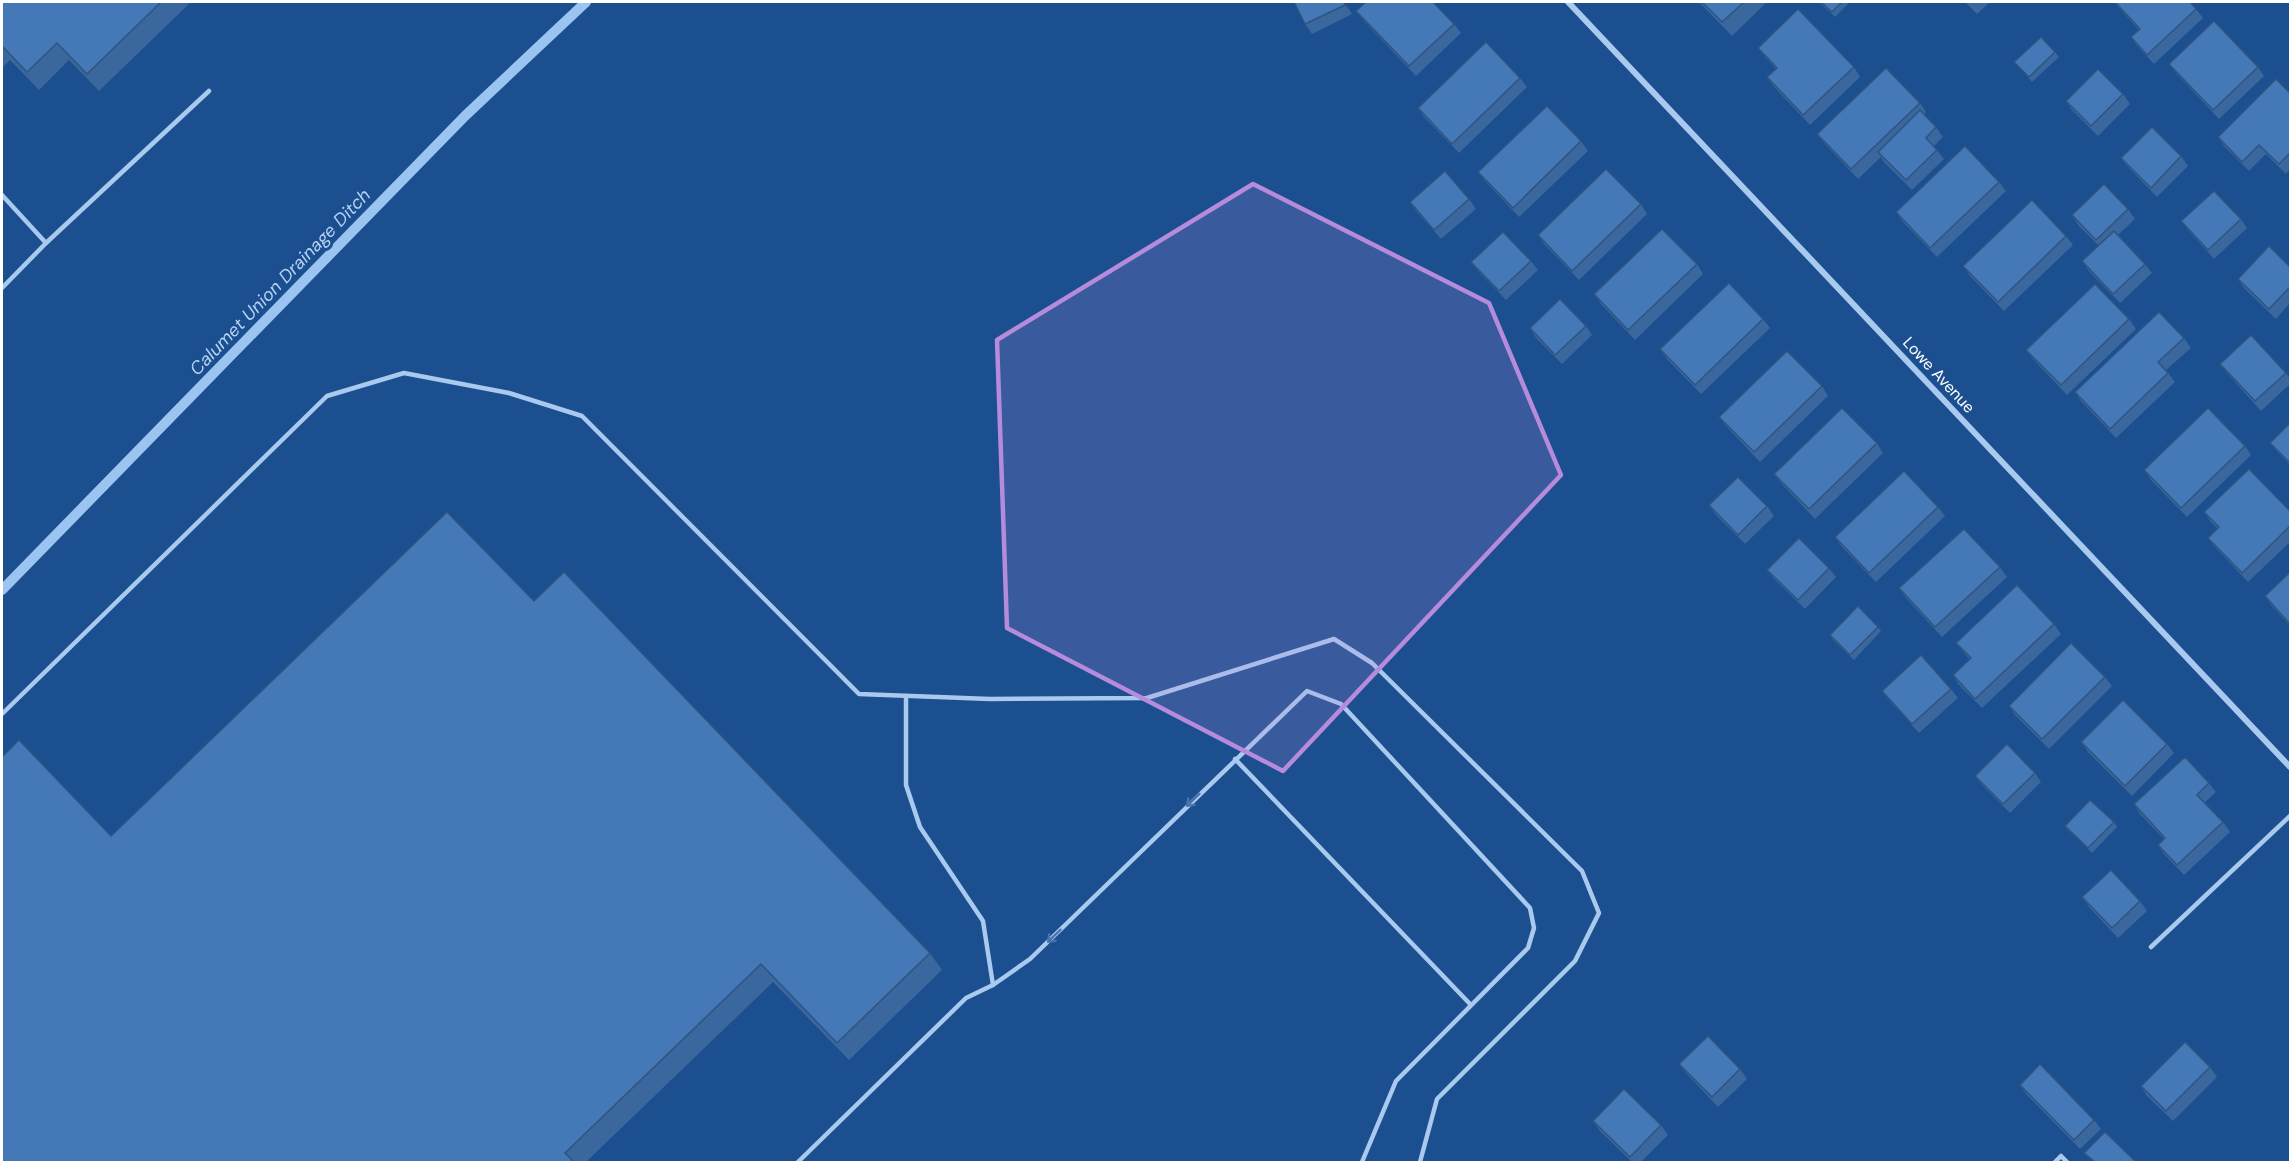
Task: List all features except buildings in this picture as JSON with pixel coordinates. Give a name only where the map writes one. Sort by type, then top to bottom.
[{"type":"street","name":"Lowe Avenue","points":[[1568,2],[2290,767]]},
{"type":"lane","points":[[2,288],[46,243],[209,91]]},
{"type":"lane","points":[[2,195],[46,243]]},
{"type":"lane","points":[[2,714],[327,396],[404,373],[509,393],[582,416],[859,694],[990,699],[1148,698],[1334,639],[1372,663],[1582,871],[1599,912],[1575,961],[1437,1099],[1420,1162]]},
{"type":"lane","points":[[798,1162],[966,998],[993,985],[1030,959],[1307,691],[1341,704],[1530,908],[1534,928],[1528,948],[1396,1081],[1362,1162]]},
{"type":"lane","points":[[906,696],[906,785],[920,827],[982,921],[993,985]]},
{"type":"lane","points":[[1235,759],[1470,1005]]},
{"type":"lane","points":[[2151,947],[2290,816]]},
{"type":"lane","points":[[2055,1162],[2061,1156],[2067,1162]]},
{"type":"highlighted area","points":[[1253,184],[1489,303],[1561,475],[1283,771],[1007,628],[997,340]]},
{"type":"waterway","name":"Calumet Union Drainage Ditch","points":[[2,590],[465,116],[586,2]]}]
